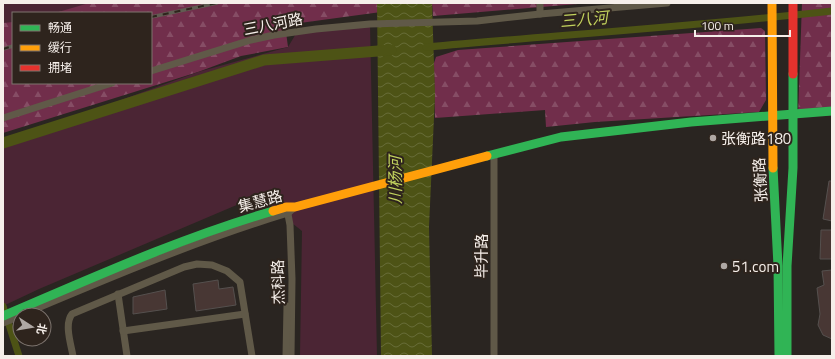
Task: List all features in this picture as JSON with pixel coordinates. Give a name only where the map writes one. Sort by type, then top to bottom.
[{"type":"street","points":[[540,3],[540,14]]},
{"type":"street","name":"三八河路","points":[[152,71],[227,46],[274,35],[323,28],[370,24],[477,21],[666,3]]},
{"type":"street","name":"张衡路","points":[[772,3],[773,174],[778,266],[779,356]]},
{"type":"street","name":"张衡路","points":[[787,356],[787,273],[793,168],[793,3]]},
{"type":"street","points":[[3,118],[109,84]]},
{"type":"street","name":"集慧路","points":[[34,307],[206,232],[561,137],[691,122],[832,111]]},
{"type":"street","name":"毕升路","points":[[494,156],[494,356]]},
{"type":"street","name":"杰科路","points":[[286,356],[287,210]]},
{"type":"street","name":"杰科路","points":[[287,210],[290,225],[292,279],[291,356]]},
{"type":"street","points":[[73,356],[68,325],[70,317],[75,312],[184,267],[197,264],[212,265],[227,271],[240,282],[252,356]]},
{"type":"street","points":[[118,294],[127,356]]},
{"type":"street","points":[[123,332],[245,314]]},
{"type":"street","name":"集慧路","points":[[3,323],[12,318]]},
{"type":"green space","points":[[3,3],[380,3],[381,12],[285,25],[288,47],[241,56],[198,72],[3,133]]},
{"type":"green space","points":[[432,3],[590,3],[433,16]]},
{"type":"green space","points":[[802,3],[832,3],[832,115],[798,117]]},
{"type":"green space","points":[[761,28],[765,31],[766,100],[759,112],[595,122],[546,127],[545,110],[435,118],[434,63],[436,57],[458,50]]},
{"type":"shaded area","points":[[3,3],[89,3],[58,12],[12,12],[12,22],[3,23]]},
{"type":"shaded area","points":[[370,24],[377,356],[300,356],[302,231],[258,196],[39,289],[3,306],[3,143],[198,72],[288,47],[297,32]]},
{"type":"water","points":[[377,3],[432,3],[435,95],[429,227],[432,356],[381,356]]},
{"type":"building","points":[[829,181],[832,181],[832,221],[823,219]]},
{"type":"building","points":[[821,230],[832,230],[832,259],[820,259]]},
{"type":"building","points":[[832,270],[832,339],[823,335],[818,325],[820,314],[817,288],[824,285],[822,271]]},
{"type":"building","points":[[218,280],[219,289],[233,287],[236,305],[196,311],[193,284]]},
{"type":"building","points":[[165,290],[167,309],[133,314],[133,297]]},
{"type":"waterway","name":"三八河","points":[[426,47],[680,26],[832,11]]},
{"type":"waterway","points":[[3,143],[264,60],[391,50]]},
{"type":"waterway","name":"川杨河","points":[[3,306],[19,356]]},
{"type":"railway","points":[[152,17],[217,3]]},
{"type":"railway","points":[[3,49],[12,46]]},
{"type":"traffic: fast","points":[[787,356],[787,266],[793,168],[793,74]]},
{"type":"traffic: fast","points":[[487,156],[561,137],[691,122],[832,111]]},
{"type":"traffic: fast","points":[[773,168],[778,266],[779,356]]},
{"type":"traffic: fast","points":[[3,316],[170,246],[204,233],[273,211]]},
{"type":"traffic: slow","points":[[772,3],[773,168]]},
{"type":"traffic: slow","points":[[273,211],[286,207],[295,207],[487,156]]},
{"type":"traffic: jam","points":[[793,3],[793,74]]},
{"type":"place","name":"张衡路180","points":[[713,138]]},
{"type":"place","name":"51.com","points":[[724,266]]}]
